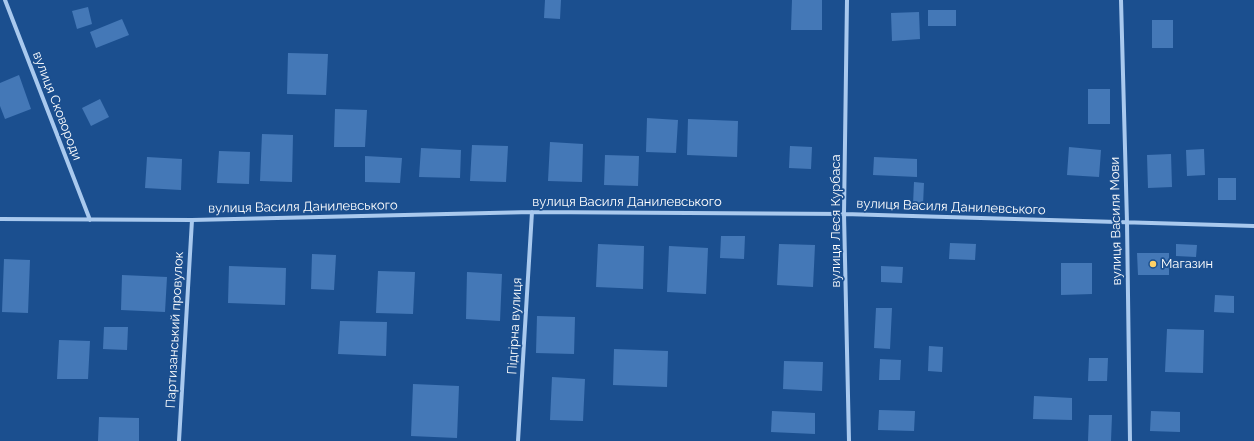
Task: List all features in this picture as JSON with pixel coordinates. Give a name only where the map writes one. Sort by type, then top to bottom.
[{"type":"street","name":"вулиця Сковороди","points":[[5,0],[90,220]]},
{"type":"street","name":"вулиця Леся Курбаса","points":[[847,0],[844,214],[849,441]]},
{"type":"street","name":"вулиця Василя Мови","points":[[1121,0],[1127,222],[1130,441]]},
{"type":"street","name":"вулиця Василя Данилевського","points":[[0,219],[192,220],[532,212],[844,214],[1254,226]]},
{"type":"street","name":"Підгірна вулиця","points":[[518,441],[532,212]]},
{"type":"street","name":"Партизанський провулок","points":[[179,441],[192,220]]},
{"type":"building","points":[[545,0],[561,0],[560,19],[544,18]]},
{"type":"building","points":[[792,0],[822,0],[822,30],[791,30]]},
{"type":"building","points":[[88,7],[92,24],[77,29],[72,11]]},
{"type":"building","points":[[928,10],[956,10],[956,26],[928,26]]},
{"type":"building","points":[[919,12],[920,39],[892,41],[891,13]]},
{"type":"building","points":[[122,19],[129,35],[96,48],[90,32]]},
{"type":"building","points":[[1152,20],[1173,20],[1173,48],[1152,48]]},
{"type":"building","points":[[288,53],[328,54],[326,95],[287,94]]},
{"type":"building","points":[[19,75],[31,109],[5,119],[0,106],[0,83]]},
{"type":"building","points":[[1088,89],[1110,89],[1110,124],[1088,124]]},
{"type":"building","points":[[100,99],[109,117],[91,126],[82,108]]},
{"type":"building","points":[[335,109],[367,110],[365,147],[334,147]]},
{"type":"building","points":[[647,118],[678,120],[676,153],[646,152]]},
{"type":"building","points":[[688,119],[738,121],[737,157],[687,155]]},
{"type":"building","points":[[262,134],[293,135],[292,182],[260,181]]},
{"type":"building","points":[[550,142],[583,144],[582,182],[548,181]]},
{"type":"building","points":[[472,145],[508,146],[506,182],[470,181]]},
{"type":"building","points":[[790,146],[812,147],[811,169],[789,168]]},
{"type":"building","points":[[1069,147],[1101,150],[1099,177],[1067,175]]},
{"type":"building","points":[[421,148],[461,150],[460,178],[419,177]]},
{"type":"building","points":[[1204,149],[1205,175],[1187,176],[1186,150]]},
{"type":"building","points":[[219,151],[250,152],[249,184],[217,183]]},
{"type":"building","points":[[1171,154],[1172,187],[1148,188],[1147,155]]},
{"type":"building","points":[[605,155],[639,156],[638,186],[604,185]]},
{"type":"building","points":[[365,156],[402,158],[400,183],[365,182]]},
{"type":"building","points":[[147,157],[182,159],[181,190],[145,188]]},
{"type":"building","points":[[874,157],[917,159],[917,177],[873,175]]},
{"type":"building","points":[[1218,178],[1236,178],[1236,200],[1218,200]]},
{"type":"building","points":[[914,182],[924,183],[923,205],[913,205]]},
{"type":"building","points":[[721,236],[745,236],[744,259],[720,258]]},
{"type":"building","points":[[950,243],[976,244],[975,260],[949,259]]},
{"type":"building","points":[[598,244],[644,246],[643,289],[596,287]]},
{"type":"building","points":[[779,244],[815,245],[813,287],[777,285]]},
{"type":"building","points":[[1176,244],[1197,245],[1196,257],[1176,256]]},
{"type":"building","points":[[669,246],[708,248],[706,294],[667,292]]},
{"type":"building","name":"Магазин","points":[[1137,253],[1169,253],[1169,275],[1138,275]]},
{"type":"building","points":[[312,254],[336,255],[334,290],[311,289]]},
{"type":"building","points":[[4,259],[30,260],[28,313],[2,312]]},
{"type":"building","points":[[1061,263],[1092,263],[1092,294],[1061,295]]},
{"type":"building","points":[[229,266],[286,268],[285,305],[228,303]]},
{"type":"building","points":[[881,266],[903,267],[902,283],[881,282]]},
{"type":"building","points":[[378,271],[415,272],[413,314],[376,313]]},
{"type":"building","points":[[467,272],[502,274],[500,321],[466,319]]},
{"type":"building","points":[[122,275],[167,277],[165,312],[121,310]]},
{"type":"building","points":[[1215,295],[1234,296],[1234,313],[1214,312]]},
{"type":"building","points":[[876,308],[892,308],[890,349],[874,348]]},
{"type":"building","points":[[537,316],[575,317],[574,354],[536,353]]},
{"type":"building","points":[[340,321],[387,322],[386,356],[338,354]]},
{"type":"building","points":[[104,327],[128,327],[127,350],[103,349]]},
{"type":"building","points":[[1167,329],[1204,330],[1203,373],[1165,372]]},
{"type":"building","points":[[59,340],[90,341],[88,379],[57,379]]},
{"type":"building","points":[[929,346],[943,347],[942,372],[928,371]]},
{"type":"building","points":[[614,349],[668,351],[667,387],[613,385]]},
{"type":"building","points":[[1089,358],[1108,358],[1107,381],[1088,381]]},
{"type":"building","points":[[880,359],[901,360],[900,380],[879,380]]},
{"type":"building","points":[[784,361],[823,362],[822,391],[783,389]]},
{"type":"building","points":[[552,377],[585,379],[583,421],[550,420]]},
{"type":"building","points":[[413,384],[459,386],[457,438],[411,436]]},
{"type":"building","points":[[1034,396],[1072,398],[1072,420],[1033,419]]},
{"type":"building","points":[[879,410],[915,411],[914,431],[878,430]]},
{"type":"building","points":[[772,411],[815,413],[815,434],[771,432]]},
{"type":"building","points":[[1151,411],[1180,412],[1180,432],[1150,431]]},
{"type":"building","points":[[1089,415],[1112,415],[1111,441],[1088,441]]},
{"type":"building","points":[[99,417],[139,418],[139,441],[98,441]]},
{"type":"place","name":"Магазин","points":[[1153,264]]}]
